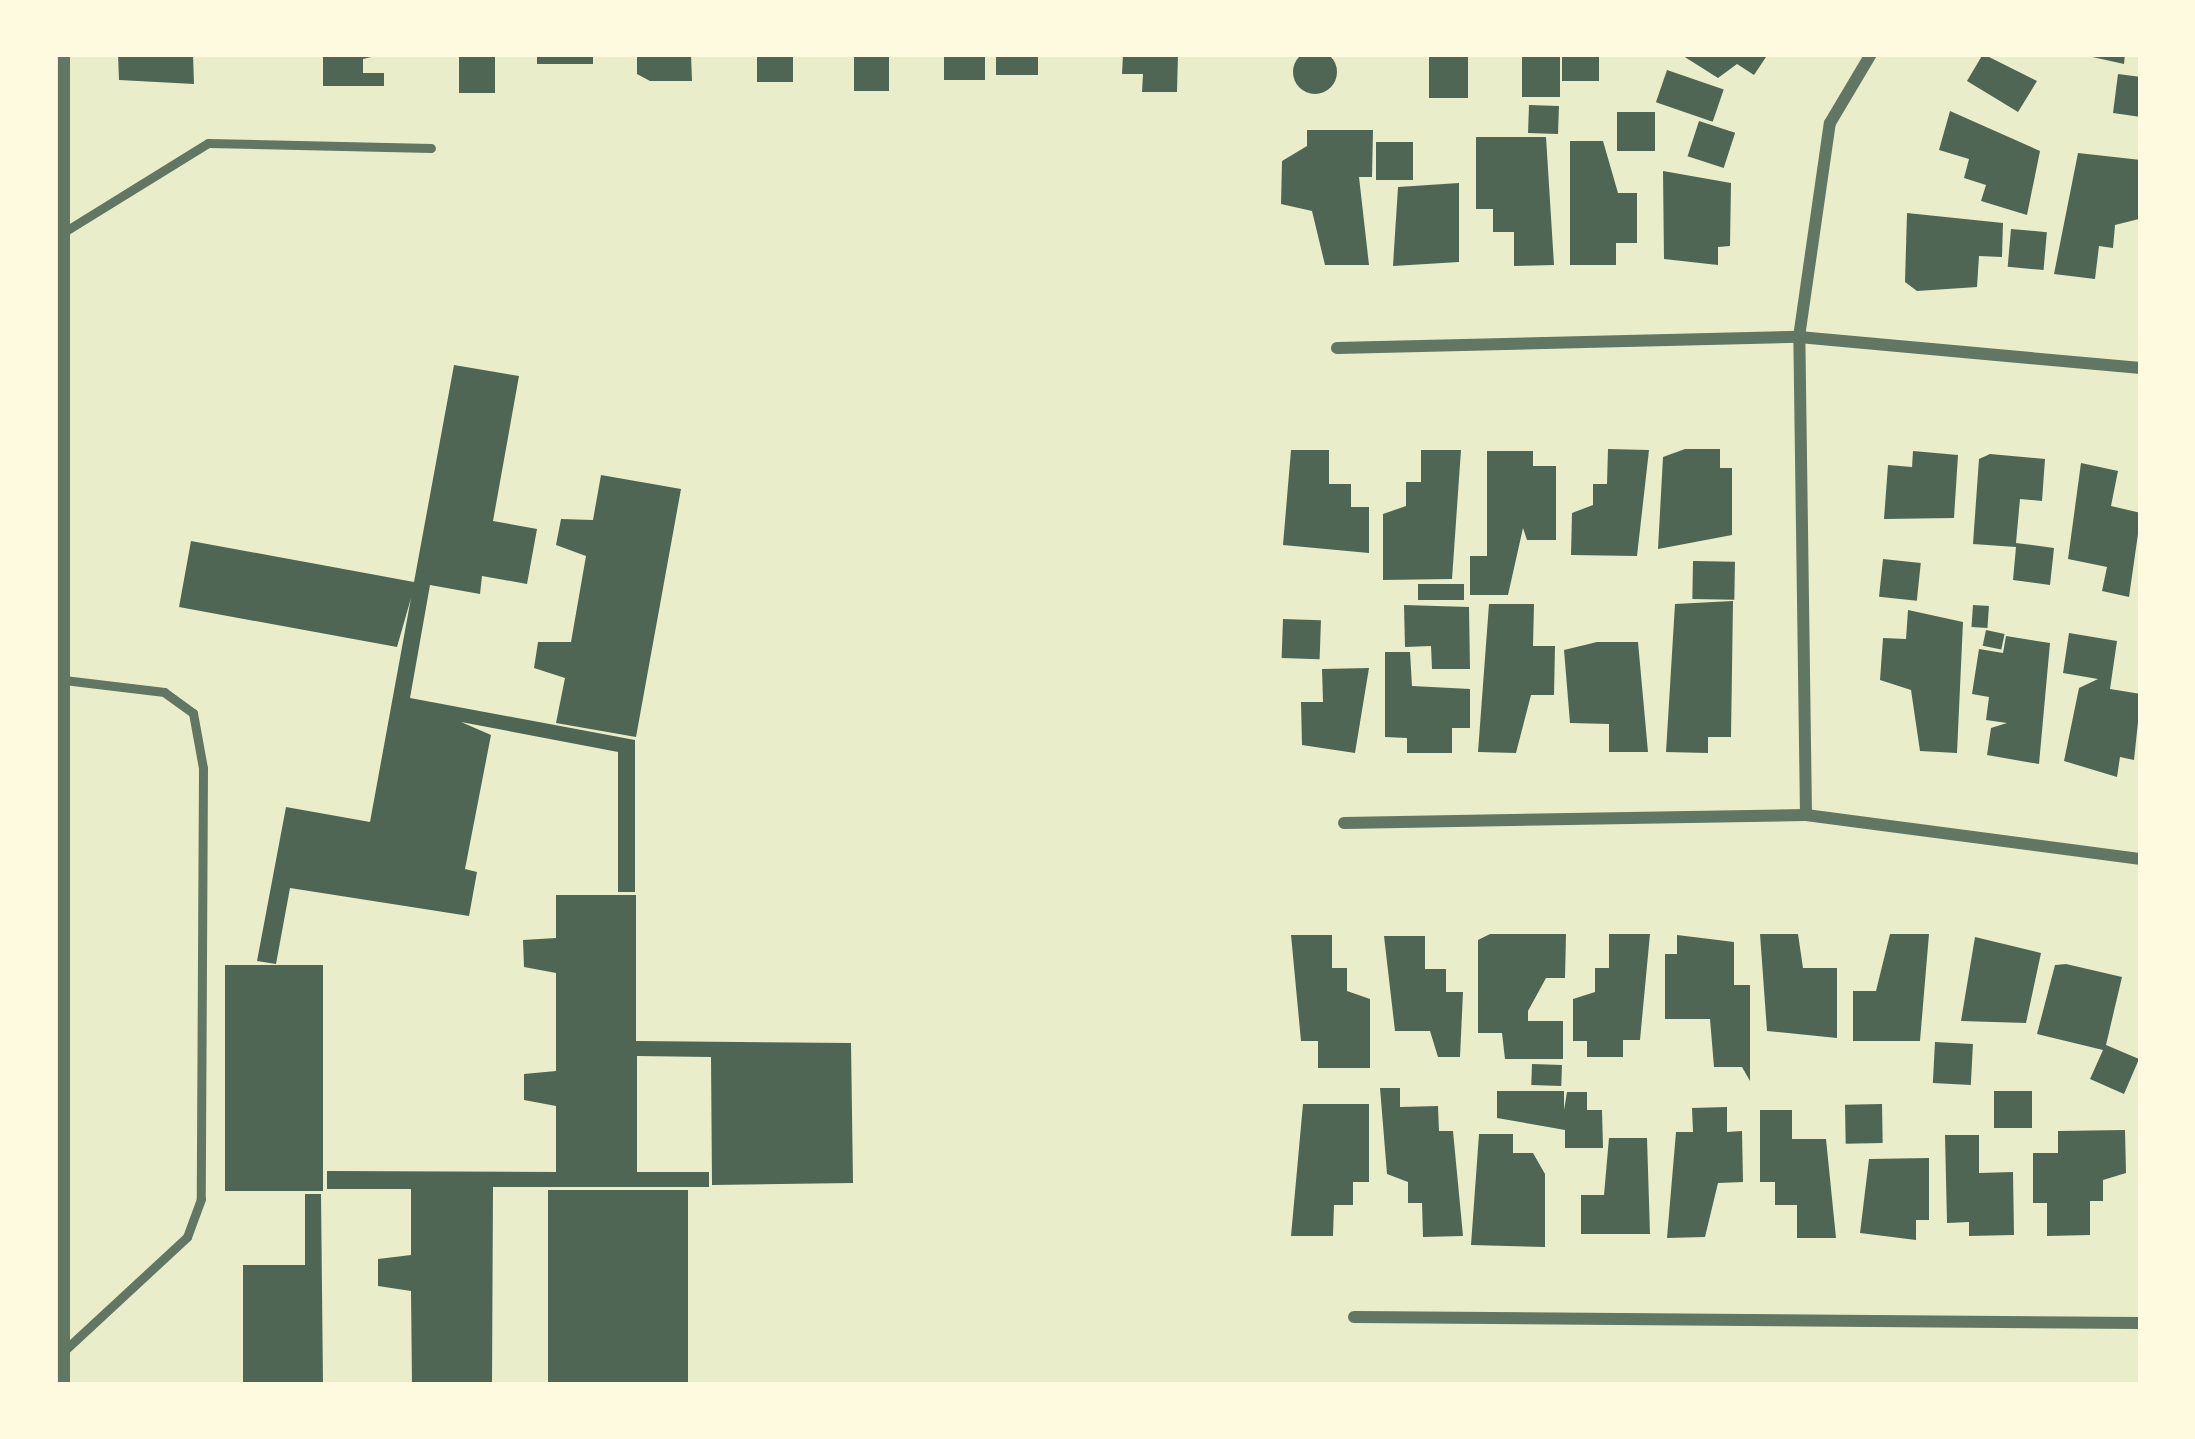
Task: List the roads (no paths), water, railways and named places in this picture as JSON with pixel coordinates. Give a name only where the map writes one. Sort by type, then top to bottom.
[{"type":"street","points":[[64,54],[59,376],[64,680],[59,855],[59,1351],[64,1385]]},
{"type":"street","points":[[1806,815],[1798,337],[1830,122],[1871,54]]},
{"type":"street","points":[[1337,348],[1798,337],[2141,368]]},
{"type":"street","points":[[1345,823],[1806,815],[2141,859]]},
{"type":"street","points":[[1354,1317],[2141,1323]]},
{"type":"lane","points":[[64,232],[208,143],[431,148]]},
{"type":"lane","points":[[59,1351],[187,1237],[201,1199],[203,768],[193,713],[164,692],[64,680]]}]
